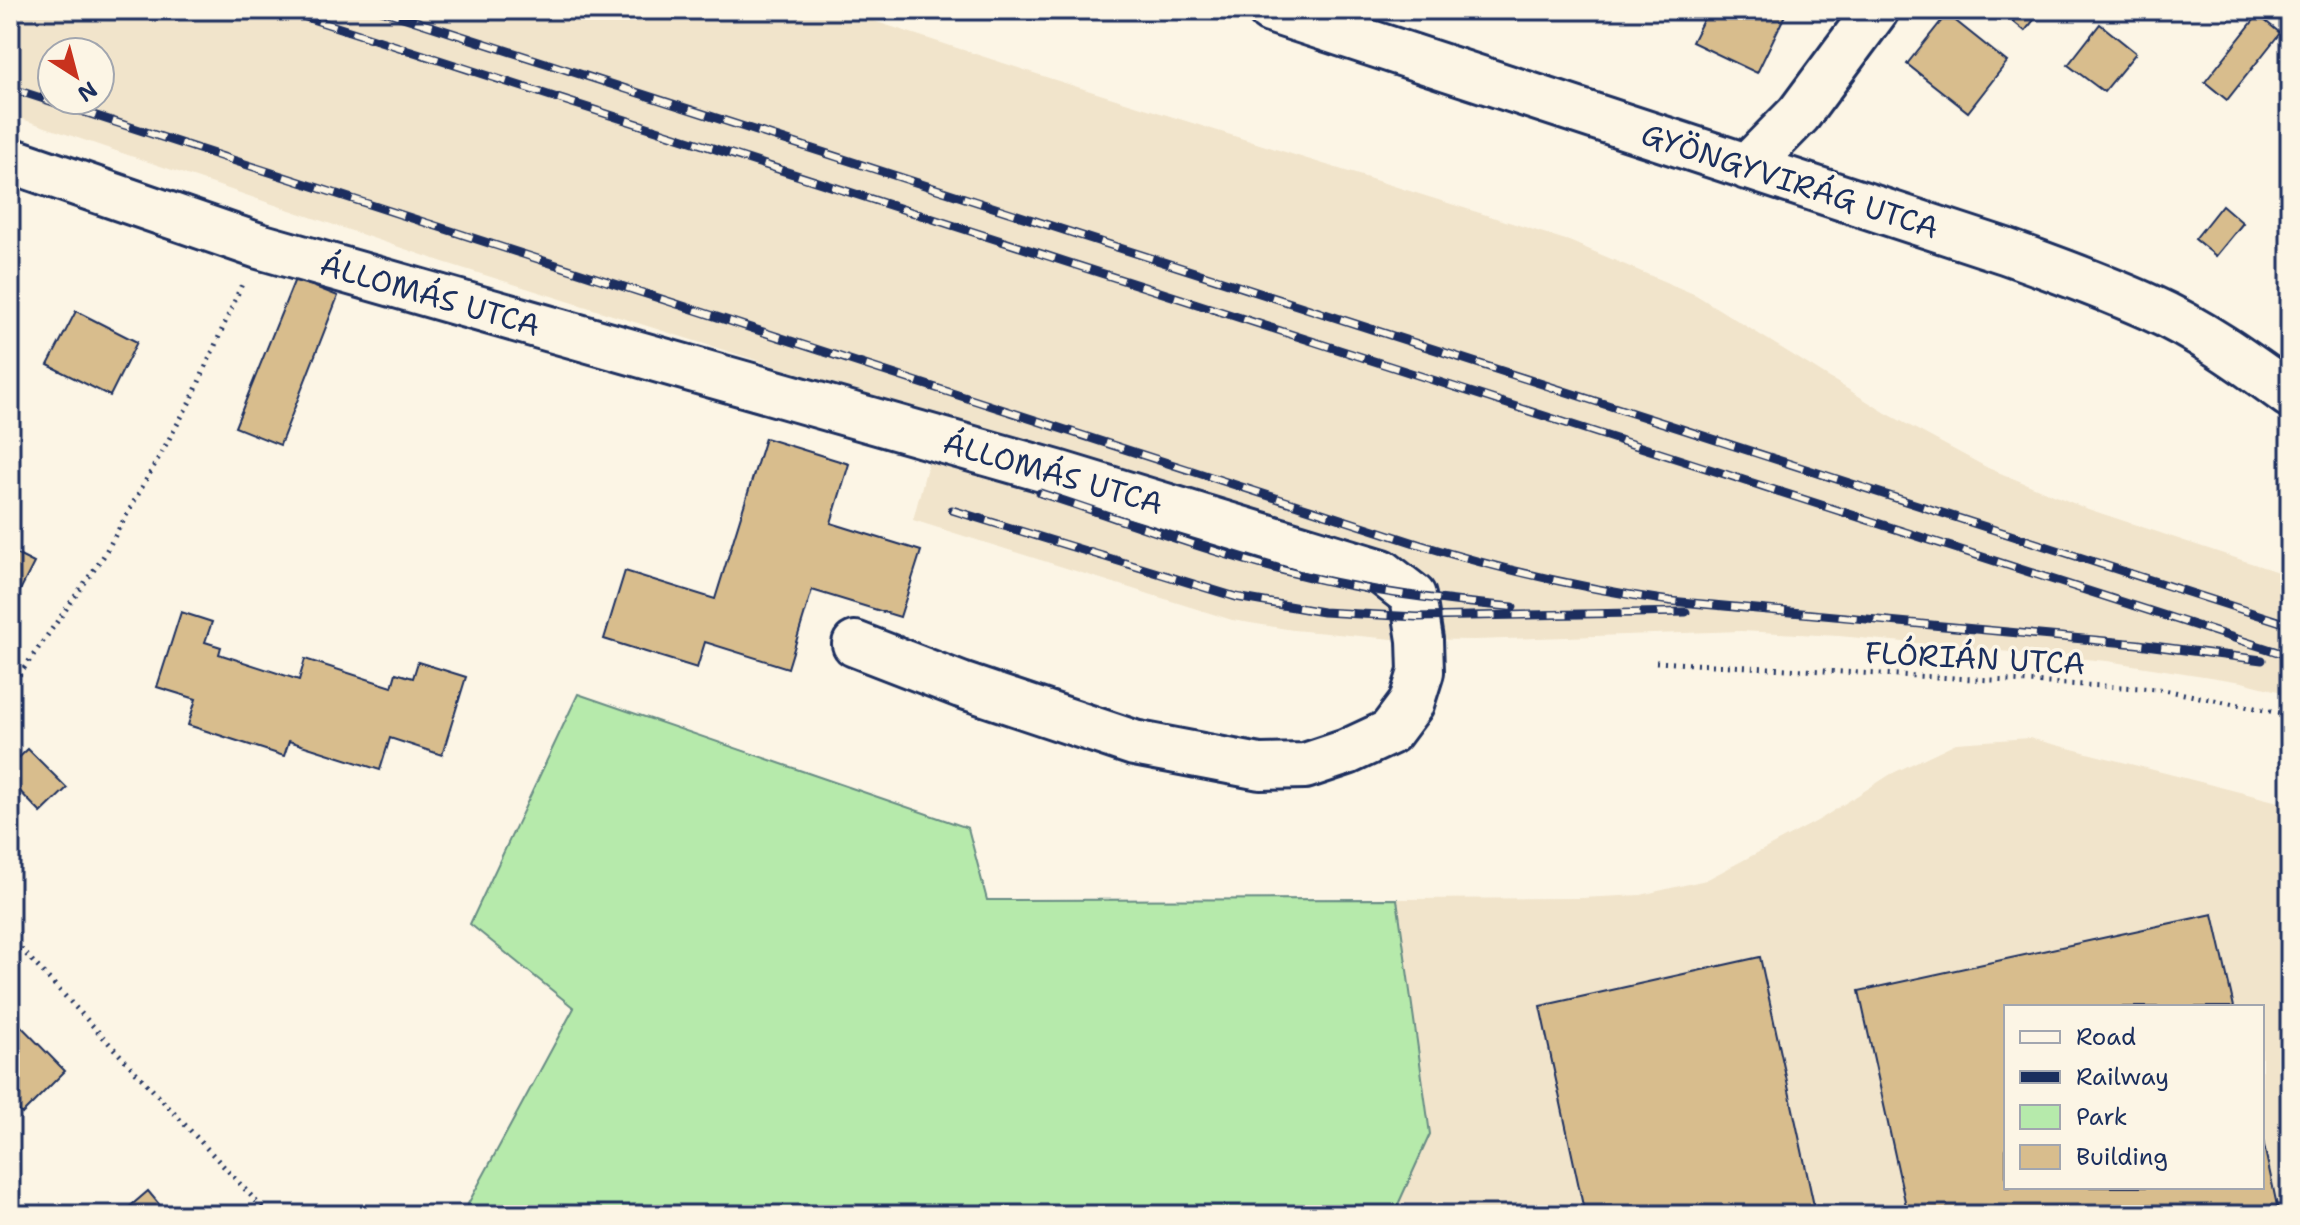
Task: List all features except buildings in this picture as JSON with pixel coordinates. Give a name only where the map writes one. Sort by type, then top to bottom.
[{"type":"street","name":"GYÖNGYVIRÁG UTCA","points":[[1270,10],[2005,251],[2151,308],[2209,340],[2290,395]]},
{"type":"street","points":[[1747,167],[1799,114],[1876,10]]},
{"type":"street","name":"ÁLLOMÁS UTCA","points":[[10,160],[259,246],[1043,468],[1382,572],[1413,596],[1421,672],[1411,704],[1390,732],[1347,752],[1305,766],[1260,767],[1134,743],[961,685],[855,644]]},
{"type":"path","points":[[10,688],[103,557],[151,475],[192,398],[259,246]]},
{"type":"path","name":"FLÓRIÁN UTCA","points":[[1656,662],[2159,689],[2290,715]]},
{"type":"path","points":[[10,937],[269,1215]]},
{"type":"shaded area","points":[[10,10],[840,10],[1569,241],[1696,295],[1886,413],[1988,468],[2085,508],[2290,576],[2290,694],[2242,682],[2107,661],[1839,636],[1741,631],[1475,640],[1393,639],[1293,630],[1232,620],[913,520],[940,418],[443,262],[10,115]]},
{"type":"shaded area","points":[[2029,738],[2290,805],[2290,1215],[1397,1215],[1396,1210],[1430,1134],[1397,899],[1641,895],[1706,880],[1819,820],[1891,774],[1956,743]]},
{"type":"green space","points":[[578,694],[968,828],[987,900],[1397,899],[1430,1134],[1396,1209],[1397,1215],[462,1215],[574,1008],[470,924]]},
{"type":"railway","points":[[284,10],[2290,656]]},
{"type":"railway","points":[[381,10],[2290,625]]},
{"type":"railway","points":[[10,88],[1421,545],[1513,571],[1670,601],[2138,644],[2262,660]]},
{"type":"railway","points":[[1040,493],[1279,570],[1413,596],[1513,607]]},
{"type":"railway","points":[[952,510],[1236,597],[1323,612],[1417,617],[1686,612]]}]
